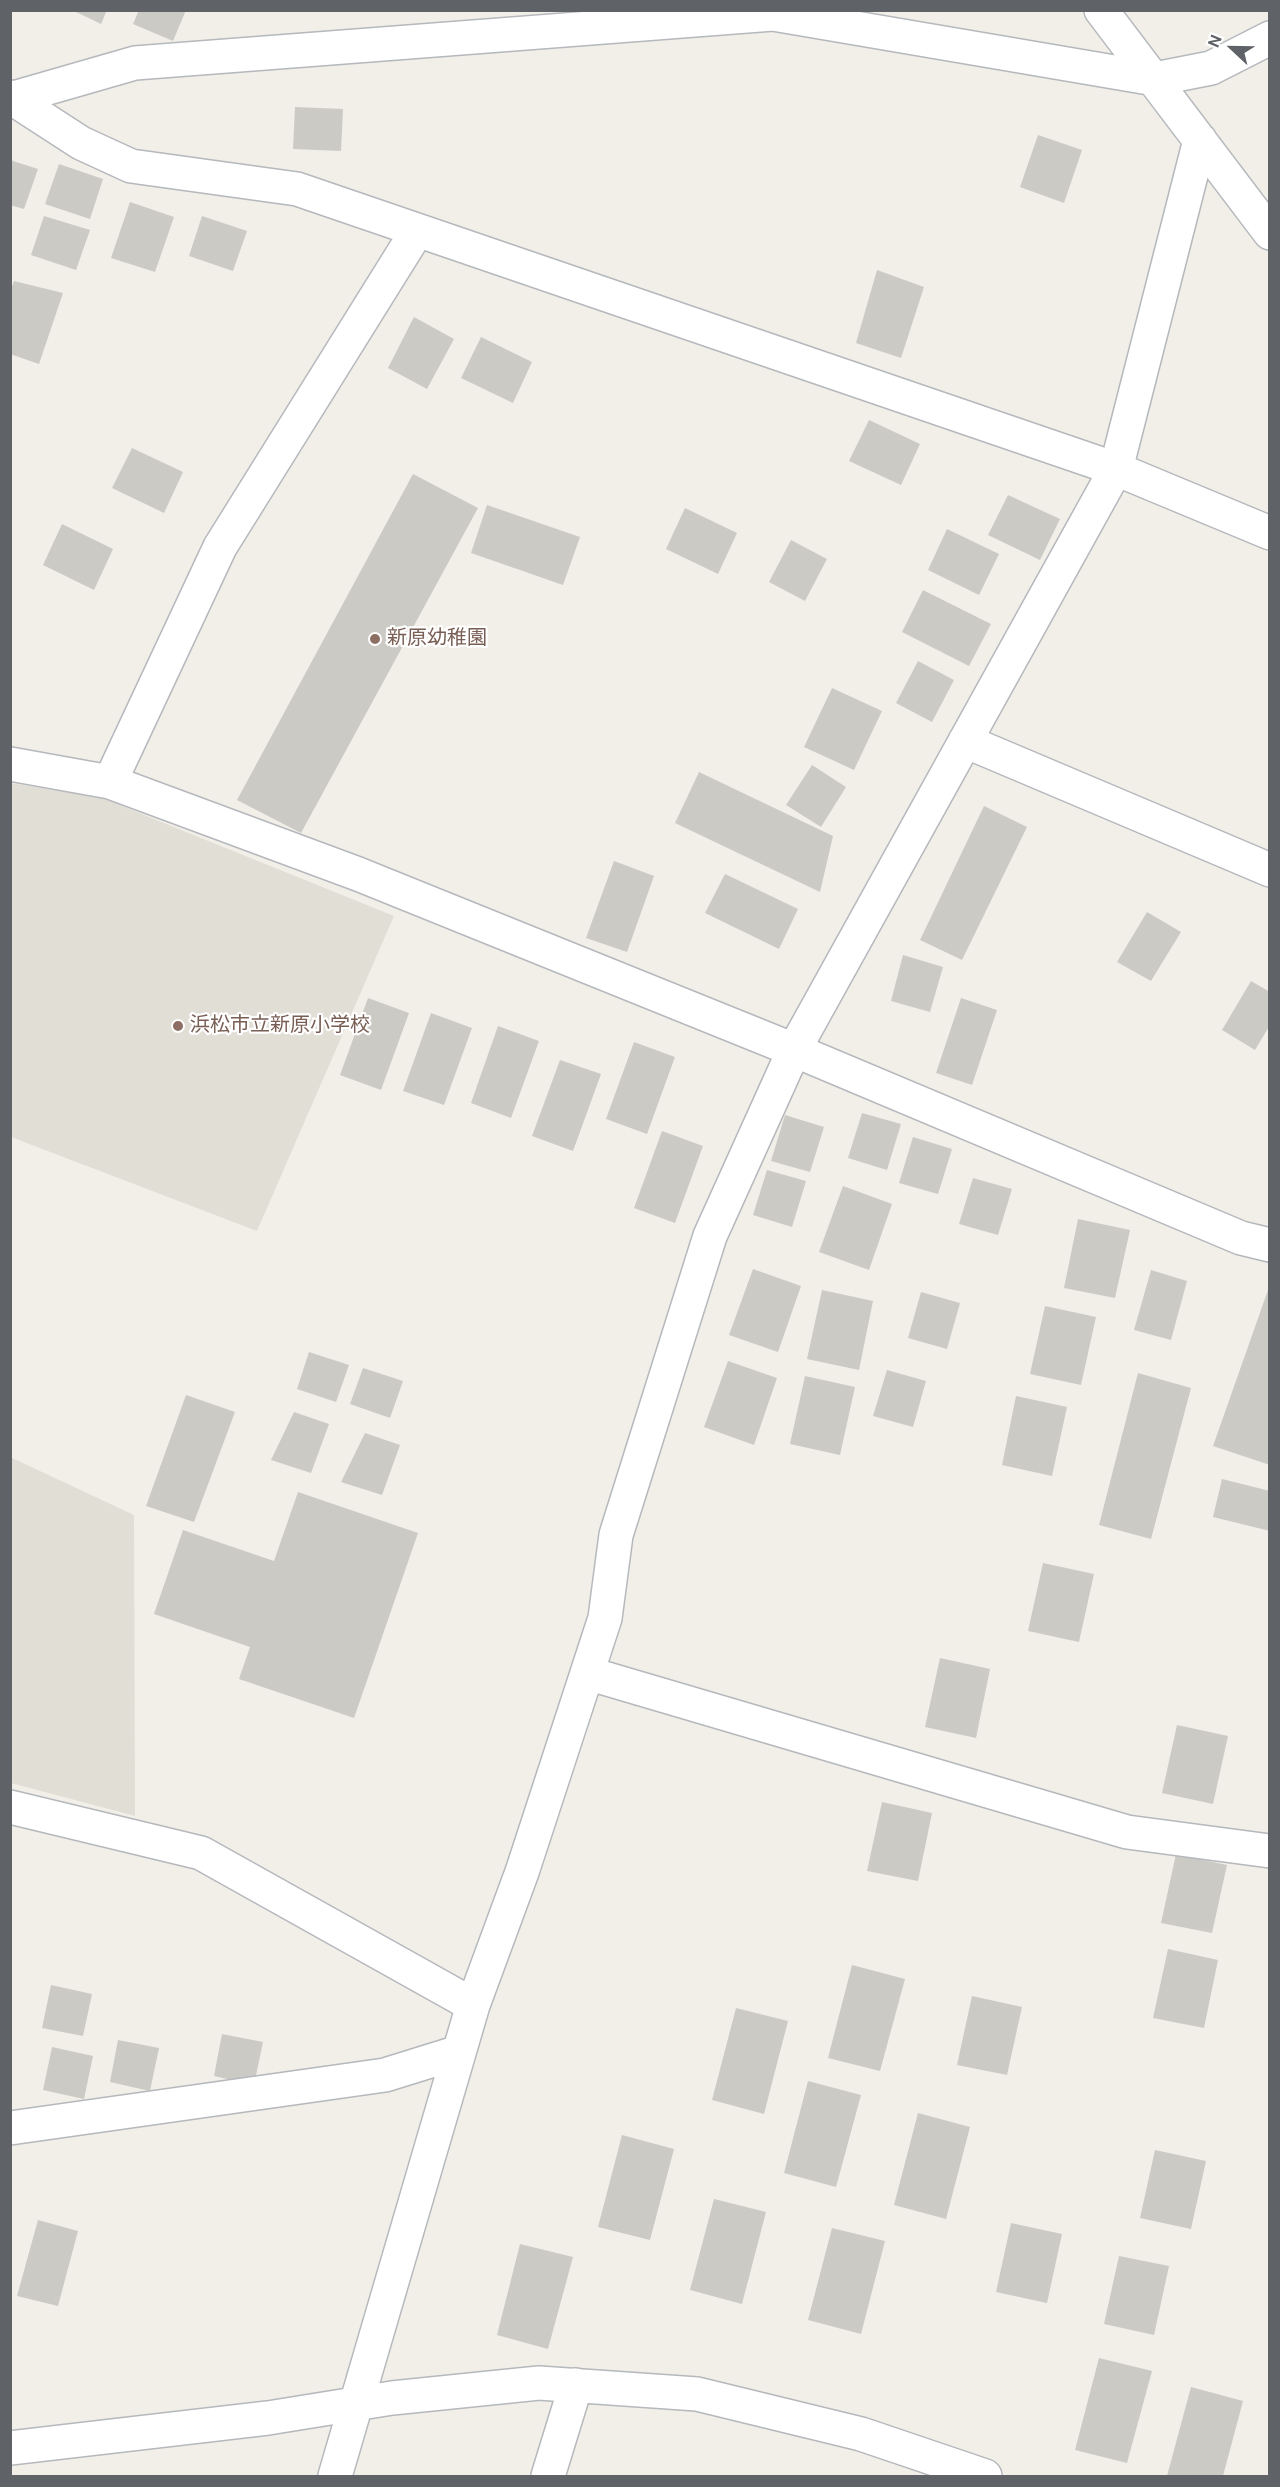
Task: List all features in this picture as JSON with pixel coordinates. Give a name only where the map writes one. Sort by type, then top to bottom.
[{"type":"street","points":[[1101,10],[1269,233]]},
{"type":"street","points":[[11,98],[135,63],[773,14],[1155,79],[1211,68],[1269,38]]},
{"type":"street","points":[[11,98],[81,143],[131,166],[297,189],[1116,469],[1269,533]]},
{"type":"street","points":[[335,2476],[359,2403],[473,2005],[522,1872],[605,1618],[615,1535],[710,1236],[794,1050],[1116,469],[1200,140]]},
{"type":"street","points":[[110,782],[220,547],[417,231]]},
{"type":"street","points":[[965,741],[1269,870]]},
{"type":"street","points":[[10,764],[110,782],[358,874],[794,1050],[1241,1238],[1269,1245]]},
{"type":"street","points":[[587,1673],[1128,1832],[1269,1851]]},
{"type":"street","points":[[10,1807],[201,1853],[473,2005]]},
{"type":"street","points":[[10,2128],[385,2075],[459,2052]]},
{"type":"street","points":[[10,2448],[268,2418],[359,2403],[539,2383],[697,2394],[861,2434],[985,2476]]},
{"type":"street","points":[[549,2476],[576,2385]]},
{"type":"shaded area","name":"浜松市立新原小学校","points":[[10,783],[102,798],[394,916],[257,1231],[11,1137]]},
{"type":"shaded area","points":[[10,1457],[134,1515],[135,1816],[11,1783]]},
{"type":"building","points":[[72,10],[107,10],[101,24]]},
{"type":"building","points":[[139,10],[186,10],[173,41],[133,24]]},
{"type":"building","points":[[295,107],[343,109],[341,151],[293,149]]},
{"type":"building","points":[[1038,135],[1082,150],[1064,203],[1020,187]]},
{"type":"building","points":[[10,160],[38,169],[24,209],[10,205]]},
{"type":"building","points":[[59,164],[103,179],[90,219],[45,204]]},
{"type":"building","points":[[130,202],[174,217],[155,272],[111,258]]},
{"type":"building","points":[[44,216],[90,230],[76,270],[31,255]]},
{"type":"building","points":[[202,216],[247,231],[233,271],[189,256]]},
{"type":"building","points":[[877,270],[924,287],[901,358],[856,343]]},
{"type":"building","points":[[14,281],[63,293],[39,364],[10,354],[10,292]]},
{"type":"building","points":[[414,317],[454,339],[427,389],[388,368]]},
{"type":"building","points":[[481,337],[532,362],[513,403],[461,378]]},
{"type":"building","points":[[869,420],[920,444],[901,485],[849,461]]},
{"type":"building","points":[[132,448],[183,472],[164,513],[112,488]]},
{"type":"building","points":[[413,474],[478,508],[301,833],[237,800]]},
{"type":"building","points":[[1008,495],[1060,519],[1040,560],[988,535]]},
{"type":"building","points":[[487,505],[580,537],[563,585],[471,553]]},
{"type":"building","points":[[685,508],[737,533],[718,574],[666,549]]},
{"type":"building","points":[[62,524],[113,549],[94,590],[43,565]]},
{"type":"building","points":[[947,529],[999,554],[979,595],[928,570]]},
{"type":"building","points":[[791,540],[827,559],[805,601],[769,582]]},
{"type":"building","points":[[923,590],[991,624],[969,666],[902,632]]},
{"type":"building","points":[[918,661],[954,680],[932,722],[896,703]]},
{"type":"building","points":[[832,688],[882,711],[854,770],[804,747]]},
{"type":"building","points":[[812,765],[846,787],[821,827],[786,805]]},
{"type":"building","points":[[699,772],[833,836],[820,892],[675,823]]},
{"type":"building","points":[[984,806],[1027,827],[962,960],[920,940]]},
{"type":"building","points":[[614,861],[654,876],[627,952],[586,938]]},
{"type":"building","points":[[725,874],[798,909],[779,949],[705,913]]},
{"type":"building","points":[[1147,912],[1181,932],[1151,981],[1117,962]]},
{"type":"building","points":[[903,955],[943,967],[930,1012],[891,1001]]},
{"type":"building","points":[[1251,981],[1270,992],[1270,1025],[1255,1050],[1222,1030]]},
{"type":"building","points":[[368,998],[409,1013],[381,1090],[340,1075]]},
{"type":"building","points":[[961,998],[997,1010],[972,1085],[936,1073]]},
{"type":"building","points":[[431,1013],[472,1028],[444,1105],[403,1091]]},
{"type":"building","points":[[498,1026],[539,1041],[511,1118],[471,1103]]},
{"type":"building","points":[[634,1042],[675,1057],[647,1134],[606,1119]]},
{"type":"building","points":[[560,1060],[601,1074],[573,1151],[532,1136]]},
{"type":"building","points":[[862,1113],[901,1124],[887,1170],[848,1158]]},
{"type":"building","points":[[785,1115],[824,1127],[810,1172],[771,1161]]},
{"type":"building","points":[[662,1131],[703,1146],[675,1223],[634,1208]]},
{"type":"building","points":[[913,1137],[952,1149],[938,1194],[899,1183]]},
{"type":"building","points":[[767,1170],[806,1181],[792,1227],[753,1215]]},
{"type":"building","points":[[973,1178],[1012,1189],[998,1235],[959,1224]]},
{"type":"building","points":[[843,1186],[892,1204],[869,1270],[819,1252]]},
{"type":"building","points":[[1078,1219],[1130,1230],[1115,1298],[1064,1288]]},
{"type":"building","points":[[753,1269],[801,1286],[778,1352],[729,1335]]},
{"type":"building","points":[[1151,1270],[1187,1281],[1171,1340],[1134,1330]]},
{"type":"building","points":[[822,1290],[873,1301],[859,1370],[807,1359]]},
{"type":"building","points":[[1268,1290],[1270,1290],[1270,1465],[1213,1446]]},
{"type":"building","points":[[921,1292],[960,1303],[947,1349],[908,1338]]},
{"type":"building","points":[[1045,1306],[1096,1317],[1081,1385],[1030,1374]]},
{"type":"building","points":[[309,1352],[349,1365],[336,1402],[297,1389]]},
{"type":"building","points":[[728,1361],[777,1378],[754,1445],[704,1427]]},
{"type":"building","points":[[363,1368],[403,1381],[390,1418],[350,1404]]},
{"type":"building","points":[[887,1370],[926,1381],[913,1427],[873,1416]]},
{"type":"building","points":[[1138,1373],[1191,1388],[1151,1539],[1099,1525]]},
{"type":"building","points":[[805,1376],[855,1387],[840,1455],[790,1444]]},
{"type":"building","points":[[186,1395],[235,1412],[194,1522],[146,1506]]},
{"type":"building","points":[[1016,1396],[1067,1407],[1052,1476],[1002,1465]]},
{"type":"building","points":[[294,1412],[329,1424],[311,1473],[271,1460]]},
{"type":"building","points":[[365,1433],[400,1445],[382,1495],[341,1482]]},
{"type":"building","points":[[1222,1479],[1270,1491],[1270,1531],[1213,1517]]},
{"type":"building","points":[[298,1492],[418,1533],[354,1718],[239,1679],[250,1647],[154,1614],[183,1530],[274,1561]]},
{"type":"building","points":[[1043,1563],[1094,1574],[1079,1642],[1028,1631]]},
{"type":"building","points":[[940,1658],[990,1669],[976,1738],[925,1727]]},
{"type":"building","points":[[1177,1725],[1228,1736],[1213,1804],[1162,1793]]},
{"type":"building","points":[[882,1802],[932,1813],[918,1881],[867,1871]]},
{"type":"building","points":[[1176,1854],[1227,1865],[1212,1933],[1161,1923]]},
{"type":"building","points":[[1168,1949],[1218,1960],[1204,2028],[1153,2018]]},
{"type":"building","points":[[852,1965],[905,1979],[880,2071],[828,2058]]},
{"type":"building","points":[[51,1985],[92,1994],[83,2036],[42,2028]]},
{"type":"building","points":[[972,1996],[1022,2007],[1007,2075],[957,2065]]},
{"type":"building","points":[[736,2008],[788,2021],[764,2114],[712,2100]]},
{"type":"building","points":[[222,2034],[263,2042],[254,2085],[214,2076]]},
{"type":"building","points":[[118,2040],[159,2048],[150,2091],[110,2082]]},
{"type":"building","points":[[52,2047],[93,2056],[84,2099],[43,2090]]},
{"type":"building","points":[[808,2081],[861,2095],[836,2187],[784,2173]]},
{"type":"building","points":[[918,2113],[970,2127],[946,2219],[894,2205]]},
{"type":"building","points":[[622,2135],[674,2149],[650,2240],[598,2227]]},
{"type":"building","points":[[1155,2150],[1206,2161],[1191,2229],[1140,2218]]},
{"type":"building","points":[[714,2199],[766,2212],[742,2304],[690,2290]]},
{"type":"building","points":[[38,2220],[78,2231],[58,2306],[17,2296]]},
{"type":"building","points":[[1011,2223],[1062,2234],[1047,2303],[996,2292]]},
{"type":"building","points":[[832,2228],[885,2241],[861,2334],[808,2320]]},
{"type":"building","points":[[520,2244],[573,2257],[548,2349],[497,2335]]},
{"type":"building","points":[[1119,2256],[1169,2266],[1154,2335],[1104,2324]]},
{"type":"building","points":[[1099,2358],[1152,2371],[1127,2463],[1075,2450]]},
{"type":"building","points":[[1191,2387],[1243,2401],[1223,2476],[1167,2476]]},
{"type":"place","name":"新原幼稚園","points":[[375,639]]},
{"type":"place","name":"浜松市立新原小学校","points":[[178,1026]]}]
